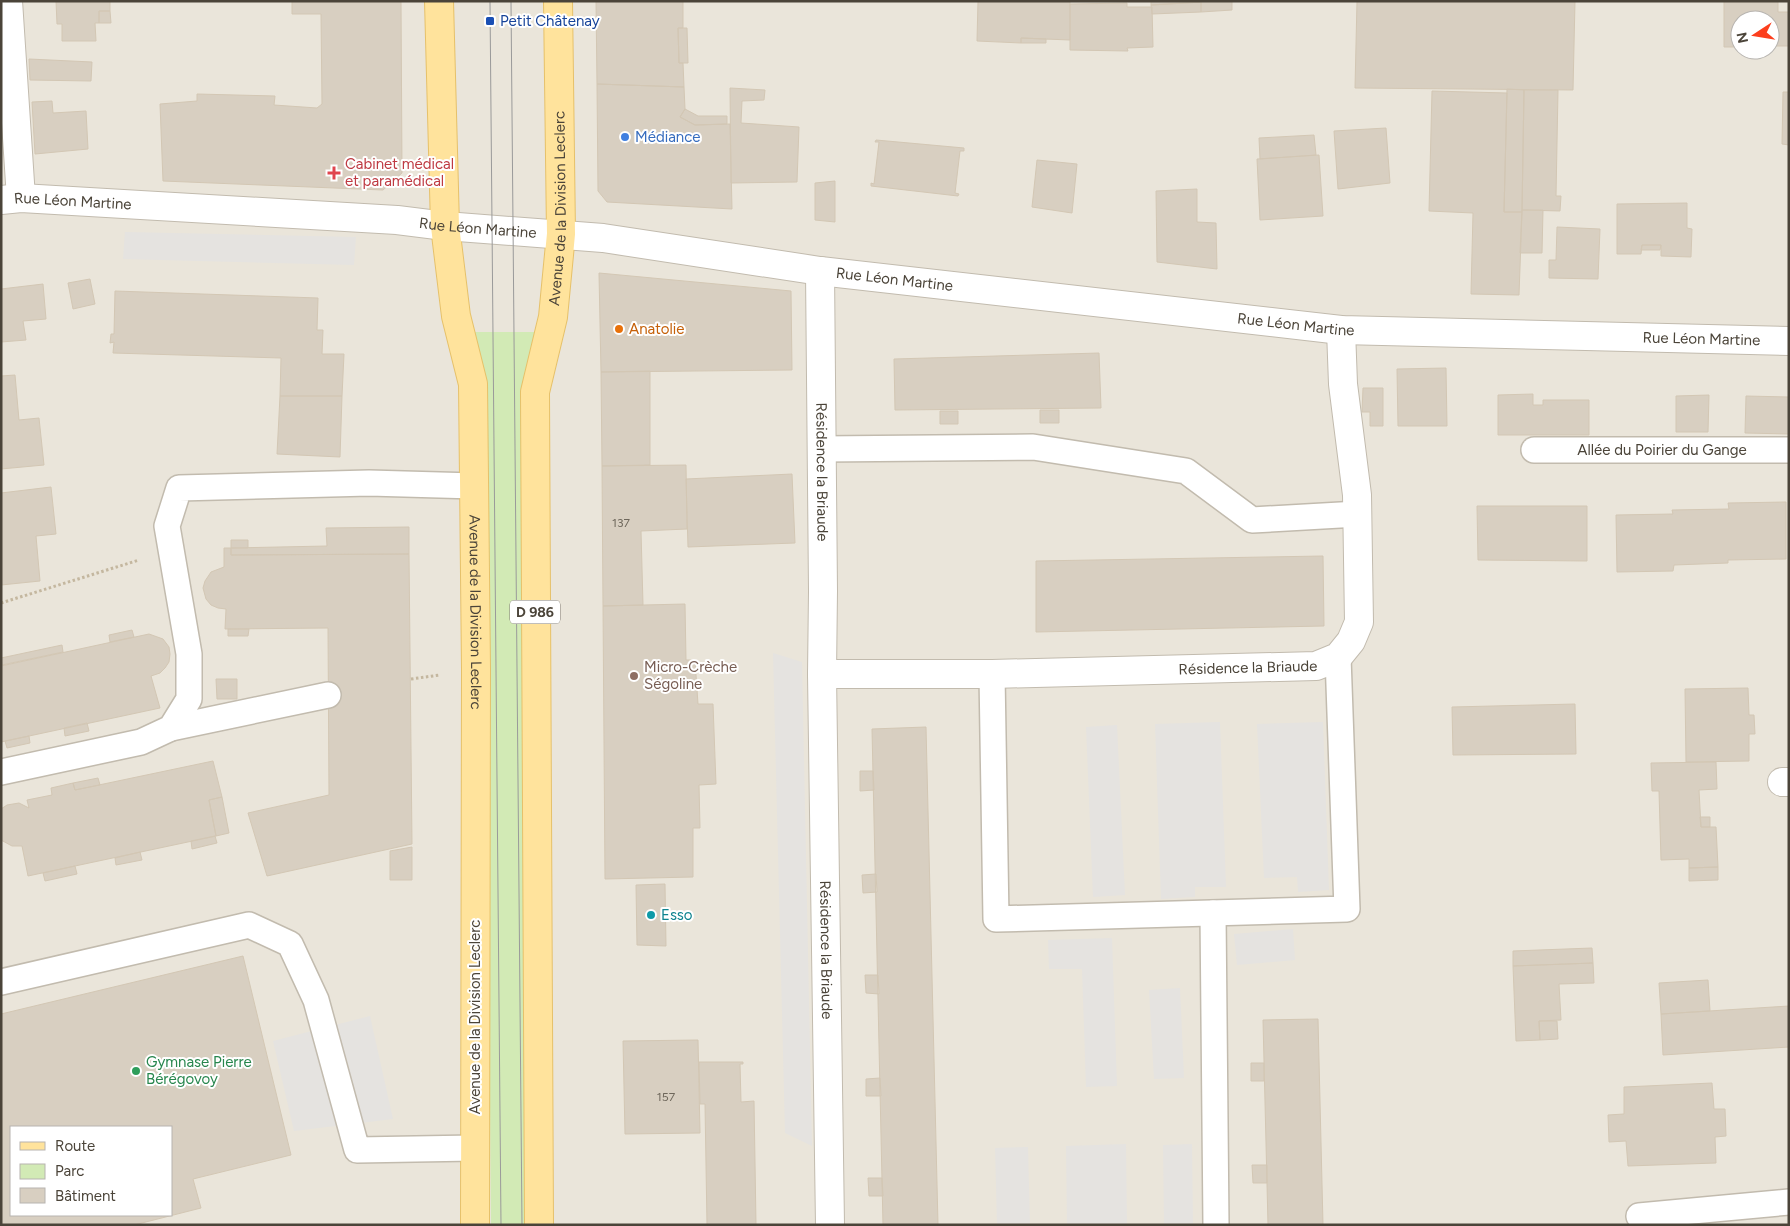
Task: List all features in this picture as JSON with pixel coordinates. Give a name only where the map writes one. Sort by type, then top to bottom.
[{"type":"main road","name":"Avenue de la Division Leclerc","points":[[440,1],[445,226],[456,316],[473,384],[475,486],[475,1225]]},
{"type":"main road","name":"Avenue de la Division Leclerc","points":[[539,1225],[534,392],[552,317],[561,234],[558,1]]},
{"type":"street","points":[[8,1],[11,199]]},
{"type":"street","name":"Rue Léon Martine","points":[[11,199],[397,220],[445,226],[603,238],[820,271],[1341,330],[1789,341]]},
{"type":"street","name":"Résidence la Briaude","points":[[820,271],[822,674],[830,1225]]},
{"type":"street","name":"Résidence la Briaude","points":[[822,674],[992,674],[1316,666],[1338,657],[1351,641],[1360,622],[1357,494],[1343,384],[1341,330]]},
{"type":"lane","points":[[821,449],[1033,447],[1186,471],[1252,520],[1358,514]]},
{"type":"lane","name":"Allée du Poirier du Gange","points":[[1534,450],[1789,450]]},
{"type":"lane","points":[[171,728],[189,699],[189,654],[167,526],[179,488],[369,483],[475,486]]},
{"type":"lane","points":[[992,674],[996,920],[1347,909],[1338,657]]},
{"type":"lane","points":[[1,772],[141,742],[171,728],[328,694]]},
{"type":"lane","points":[[1213,913],[1216,1225]]},
{"type":"lane","points":[[1,982],[250,925],[290,944],[316,1000],[357,1150],[474,1148]]},
{"type":"lane","points":[[1639,1216],[1789,1202]]},
{"type":"path","points":[[1,603],[171,551]]},
{"type":"shaded area","points":[[1,1],[1789,1],[1789,1225],[1,1225]]},
{"type":"shaded area","points":[[125,232],[356,237],[354,265],[123,259]]},
{"type":"shaded area","points":[[773,653],[802,662],[812,1146],[785,1133]]},
{"type":"shaded area","points":[[1220,722],[1226,887],[1195,887],[1195,897],[1161,899],[1155,724]]},
{"type":"shaded area","points":[[1323,722],[1329,890],[1298,892],[1297,877],[1264,878],[1257,724]]},
{"type":"shaded area","points":[[1117,725],[1125,895],[1093,897],[1086,727]]},
{"type":"shaded area","points":[[1293,929],[1295,960],[1237,965],[1234,934]]},
{"type":"shaded area","points":[[1112,938],[1117,1086],[1086,1087],[1082,969],[1049,969],[1048,940]]},
{"type":"shaded area","points":[[1180,988],[1184,1078],[1154,1079],[1149,990]]},
{"type":"shaded area","points":[[370,1016],[393,1119],[294,1131],[273,1041]]},
{"type":"shaded area","points":[[1126,1144],[1127,1225],[1067,1225],[1066,1146]]},
{"type":"shaded area","points":[[1192,1144],[1193,1225],[1164,1225],[1163,1145]]},
{"type":"shaded area","points":[[1028,1147],[1030,1225],[997,1225],[995,1148]]},
{"type":"green space","points":[[470,332],[536,332],[532,1225],[491,1225],[484,397]]},
{"type":"building","points":[[56,1],[110,1],[110,11],[99,11],[99,23],[95,23],[96,41],[62,41],[62,24],[57,24]]},
{"type":"building","points":[[292,1],[401,1],[402,173],[383,190],[163,181],[160,104],[197,101],[197,94],[275,96],[274,105],[317,108],[322,104],[321,14],[292,14]]},
{"type":"building","points":[[596,1],[683,1],[683,28],[678,28],[679,63],[683,63],[684,87],[597,84]]},
{"type":"building","points":[[978,1],[1070,1],[1070,40],[1021,38],[1021,43],[977,41]]},
{"type":"building","points":[[1151,1],[1232,1],[1232,10],[1201,12],[1201,2],[1151,5]]},
{"type":"building","points":[[1357,1],[1575,1],[1573,90],[1355,88]]},
{"type":"building","points":[[1724,1],[1778,1],[1778,10],[1730,10],[1730,47],[1724,47]]},
{"type":"building","points":[[1201,2],[1201,12],[1152,14],[1151,5]]},
{"type":"building","points":[[1127,3],[1127,7],[1152,7],[1153,47],[1127,48],[1128,51],[1070,50],[1070,4]]},
{"type":"building","points":[[99,11],[110,11],[111,23],[99,23]]},
{"type":"building","points":[[1780,12],[1789,12],[1789,46],[1780,46]]},
{"type":"building","points":[[678,28],[687,28],[688,63],[679,63]]},
{"type":"building","points":[[1021,38],[1046,39],[1046,43],[1021,43]]},
{"type":"building","points":[[29,59],[92,62],[91,81],[30,80]]},
{"type":"building","points":[[597,84],[684,87],[685,109],[680,117],[695,125],[730,124],[732,209],[607,202],[598,191]]},
{"type":"building","points":[[730,88],[765,90],[764,100],[742,101],[741,123],[799,127],[797,182],[731,183]]},
{"type":"building","points":[[1507,89],[1524,90],[1522,212],[1504,212]]},
{"type":"building","points":[[1524,90],[1558,90],[1556,196],[1561,196],[1560,211],[1522,210]]},
{"type":"building","points":[[1432,91],[1507,93],[1504,212],[1522,212],[1519,295],[1471,294],[1473,213],[1429,211]]},
{"type":"building","points":[[1783,92],[1789,92],[1789,145],[1782,144]]},
{"type":"building","points":[[52,101],[53,113],[86,111],[88,149],[35,154],[32,102]]},
{"type":"building","points":[[685,109],[698,116],[727,116],[727,124],[695,125],[680,117]]},
{"type":"building","points":[[1386,128],[1390,183],[1338,189],[1334,131]]},
{"type":"building","points":[[1314,135],[1316,155],[1260,159],[1259,138]]},
{"type":"building","points":[[876,140],[964,148],[964,151],[960,151],[955,193],[959,194],[958,196],[871,186],[871,183],[874,184],[879,142],[875,142]]},
{"type":"building","points":[[1319,155],[1323,216],[1260,220],[1257,159]]},
{"type":"building","points":[[1037,160],[1077,164],[1072,213],[1032,207]]},
{"type":"building","points":[[835,181],[835,222],[815,220],[815,183]]},
{"type":"building","points":[[1197,189],[1197,222],[1216,223],[1217,269],[1157,262],[1156,191]]},
{"type":"building","points":[[1687,203],[1687,228],[1692,229],[1691,257],[1661,256],[1661,245],[1642,245],[1641,254],[1617,254],[1617,204]]},
{"type":"building","points":[[1522,210],[1543,210],[1542,253],[1520,253]]},
{"type":"building","points":[[1557,227],[1600,229],[1598,279],[1549,278],[1549,260],[1556,260]]},
{"type":"building","points":[[1642,245],[1661,245],[1660,250],[1641,250]]},
{"type":"building","points":[[599,273],[791,291],[792,370],[601,372]]},
{"type":"building","points":[[90,279],[95,304],[73,309],[68,283]]},
{"type":"building","points":[[43,284],[46,319],[23,321],[26,340],[1,342],[1,289]]},
{"type":"building","points":[[115,291],[318,298],[317,330],[323,330],[322,354],[344,354],[342,396],[280,396],[281,358],[113,353],[114,342],[110,343],[111,334],[114,334]]},
{"type":"building","points":[[1099,353],[1101,408],[895,410],[894,359]]},
{"type":"building","points":[[1446,368],[1447,426],[1398,426],[1397,369]]},
{"type":"building","points":[[650,371],[650,465],[602,466],[601,372]]},
{"type":"building","points":[[15,375],[19,420],[39,418],[44,465],[1,469],[1,376]]},
{"type":"building","points":[[1363,388],[1383,388],[1383,426],[1370,426],[1370,412],[1362,412]]},
{"type":"building","points":[[1533,394],[1533,405],[1543,405],[1543,400],[1589,400],[1589,435],[1498,435],[1498,395]]},
{"type":"building","points":[[1709,395],[1708,432],[1676,432],[1676,396]]},
{"type":"building","points":[[280,396],[342,396],[340,457],[277,454]]},
{"type":"building","points":[[1746,396],[1789,397],[1789,434],[1745,433]]},
{"type":"building","points":[[1040,410],[1059,410],[1059,423],[1040,423]]},
{"type":"building","points":[[940,411],[958,411],[958,424],[940,424]]},
{"type":"building","points":[[686,465],[687,529],[641,531],[643,605],[603,606],[602,466]]},
{"type":"building","points":[[792,474],[795,543],[688,547],[686,479]]},
{"type":"building","points":[[51,487],[56,534],[36,536],[40,581],[1,585],[1,493]]},
{"type":"building","points":[[1786,502],[1786,559],[1728,560],[1728,563],[1674,565],[1673,571],[1617,572],[1616,515],[1673,514],[1672,510],[1729,509],[1728,503]]},
{"type":"building","points":[[1477,506],[1587,506],[1587,561],[1478,560]]},
{"type":"building","points":[[409,527],[409,554],[231,555],[231,548],[327,546],[326,528]]},
{"type":"building","points":[[231,540],[248,540],[248,548],[231,548]]},
{"type":"building","points":[[224,548],[231,548],[231,555],[409,554],[412,844],[267,876],[248,813],[329,795],[328,628],[225,629],[226,609],[211,605],[206,599],[203,588],[211,572],[224,567]]},
{"type":"building","points":[[1323,556],[1324,626],[1036,632],[1036,561]]},
{"type":"building","points":[[685,604],[686,660],[695,660],[698,704],[713,704],[716,784],[699,785],[700,828],[693,828],[693,877],[605,879],[603,606]]},
{"type":"building","points":[[228,629],[249,629],[248,636],[228,636]]},
{"type":"building","points":[[132,630],[134,637],[110,642],[109,635]]},
{"type":"building","points":[[149,634],[163,639],[169,647],[169,662],[160,673],[151,676],[160,708],[1,742],[1,666]]},
{"type":"building","points":[[62,645],[63,652],[2,665],[1,658]]},
{"type":"building","points":[[216,679],[237,679],[237,699],[217,699]]},
{"type":"building","points":[[1748,688],[1749,715],[1754,715],[1755,734],[1749,734],[1749,761],[1686,762],[1685,689]]},
{"type":"building","points":[[1575,704],[1576,754],[1453,755],[1452,707]]},
{"type":"building","points":[[87,723],[89,731],[65,736],[64,728]]},
{"type":"building","points":[[926,727],[938,1225],[883,1225],[872,729]]},
{"type":"building","points":[[29,736],[30,743],[7,748],[5,741]]},
{"type":"building","points":[[213,761],[222,797],[209,800],[216,836],[28,876],[22,846],[12,846],[1,840],[1,809],[7,805],[19,803],[29,808],[27,800],[52,795],[51,788],[73,783],[75,790]]},
{"type":"building","points":[[1716,762],[1717,789],[1699,790],[1701,827],[1716,827],[1718,867],[1689,868],[1689,859],[1661,860],[1659,791],[1652,791],[1651,763]]},
{"type":"building","points":[[860,771],[873,771],[874,790],[860,791]]},
{"type":"building","points":[[98,778],[100,785],[75,790],[73,783]]},
{"type":"building","points":[[222,797],[229,833],[216,836],[209,800]]},
{"type":"building","points":[[1700,817],[1710,817],[1710,827],[1701,827]]},
{"type":"building","points":[[215,836],[217,843],[192,849],[191,841]]},
{"type":"building","points":[[412,847],[412,880],[390,880],[390,851]]},
{"type":"building","points":[[140,852],[142,860],[116,865],[115,858]]},
{"type":"building","points":[[75,866],[77,874],[45,881],[43,873]]},
{"type":"building","points":[[1718,867],[1718,880],[1689,881],[1689,868]]},
{"type":"building","points":[[876,874],[877,892],[863,893],[862,875]]},
{"type":"building","name":"Esso","points":[[665,884],[666,946],[637,945],[636,885]]},
{"type":"building","points":[[1592,948],[1593,963],[1513,966],[1513,951]]},
{"type":"building","name":"Gymnase Pierre Bérégovoy","points":[[243,956],[291,1155],[193,1179],[201,1208],[172,1215],[172,1126],[10,1126],[10,1216],[169,1216],[134,1225],[1,1225],[1,1014]]},
{"type":"building","points":[[1593,963],[1594,983],[1559,984],[1561,1020],[1539,1021],[1540,1040],[1516,1041],[1513,966]]},
{"type":"building","points":[[865,975],[878,975],[879,994],[866,993]]},
{"type":"building","points":[[1708,980],[1710,1011],[1661,1014],[1659,983]]},
{"type":"building","points":[[1789,1006],[1789,1047],[1663,1055],[1661,1014]]},
{"type":"building","points":[[1318,1019],[1323,1225],[1268,1225],[1263,1020]]},
{"type":"building","points":[[1539,1021],[1557,1021],[1558,1039],[1540,1040]]},
{"type":"building","points":[[698,1040],[700,1133],[625,1134],[623,1041]]},
{"type":"building","points":[[699,1062],[743,1062],[743,1064],[740,1064],[741,1102],[754,1101],[756,1225],[707,1225],[705,1104],[700,1104]]},
{"type":"building","points":[[1251,1063],[1264,1063],[1264,1081],[1251,1081]]},
{"type":"building","points":[[880,1078],[881,1096],[866,1096],[866,1079]]},
{"type":"building","points":[[1712,1083],[1714,1109],[1725,1109],[1726,1136],[1715,1137],[1716,1163],[1628,1166],[1626,1141],[1609,1142],[1608,1115],[1624,1114],[1624,1087]]},
{"type":"building","points":[[1252,1165],[1267,1165],[1267,1183],[1253,1183]]},
{"type":"building","points":[[868,1178],[882,1178],[883,1196],[869,1196]]},
{"type":"tram line","points":[[490,1],[501,1225]]},
{"type":"tram line","points":[[511,1],[522,1225]]},
{"type":"place","name":"Petit Châtenay","points":[[490,21]]},
{"type":"place","name":"Médiance","points":[[625,137]]},
{"type":"place","name":"Cabinet médical et paramédical","points":[[334,173]]},
{"type":"place","name":"Anatolie","points":[[619,329]]},
{"type":"place","name":"Micro-Crèche Ségoline","points":[[634,676]]},
{"type":"place","name":"Esso","points":[[651,915]]},
{"type":"place","name":"Gymnase Pierre Bérégovoy","points":[[136,1071]]}]
